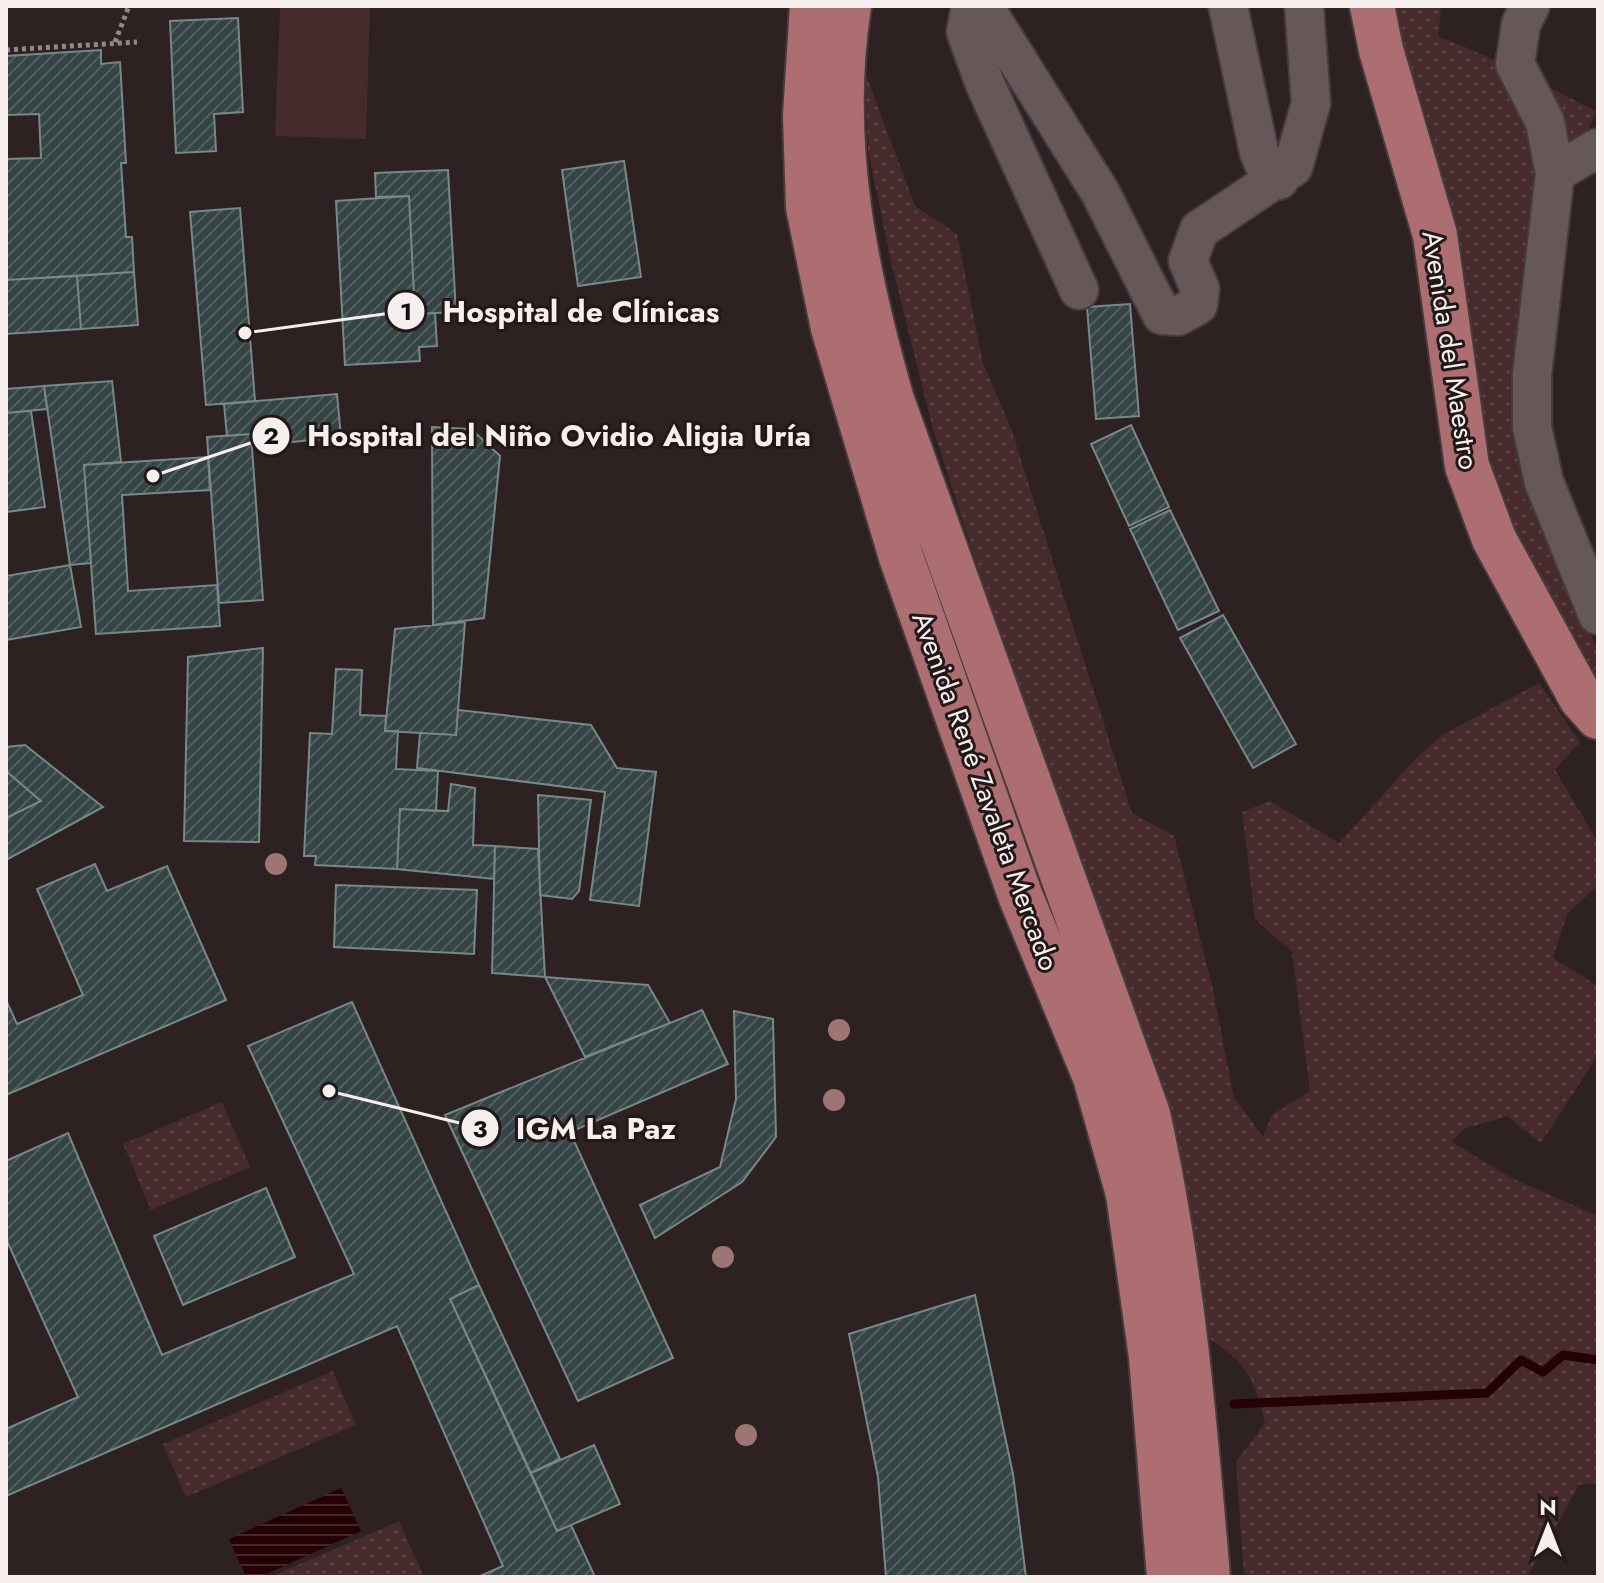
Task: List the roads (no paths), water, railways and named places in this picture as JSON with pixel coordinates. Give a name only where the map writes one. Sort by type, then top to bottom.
[{"type":"main road","name":"Avenida René Zavaleta Mercado","points":[[812,6],[805,116],[808,207],[833,328],[901,557],[1020,895],[1095,1077],[1128,1194],[1151,1357],[1169,1577]]},
{"type":"main road","name":"Avenida René Zavaleta Mercado","points":[[849,6],[841,70],[844,192],[863,299],[892,400],[1148,1114],[1163,1178],[1189,1356],[1208,1577]]},
{"type":"main road","name":"Avenida del Maestro","points":[[1372,6],[1381,50],[1435,235],[1467,466],[1494,539],[1581,698],[1598,717]]},
{"type":"street","points":[[1228,6],[1259,152],[1265,166],[1279,180]]},
{"type":"street","points":[[1079,290],[985,84],[966,32],[970,11],[991,18],[1100,192],[1162,315],[1178,316],[1198,305],[1200,289],[1188,261],[1199,230],[1279,180],[1293,167],[1311,103],[1304,6]]},
{"type":"street","points":[[1530,6],[1521,24],[1515,64],[1545,122],[1555,173],[1532,375],[1532,427],[1544,482],[1598,615]]},
{"type":"street","points":[[1555,173],[1598,148]]},
{"type":"waterway","points":[[1234,1404],[1487,1393],[1521,1360],[1543,1372],[1563,1355],[1598,1360]]},
{"type":"place","name":"Hospital de Clínicas","points":[[245,333]]},
{"type":"place","name":"Hospital del Niño Ovidio Aligia Uría","points":[[153,476]]},
{"type":"place","name":"IGM La Paz","points":[[329,1091]]}]
